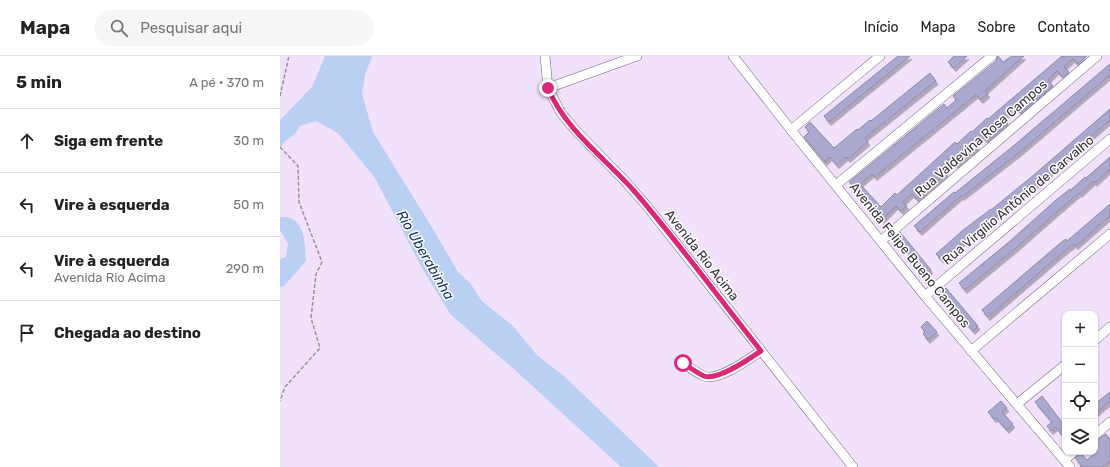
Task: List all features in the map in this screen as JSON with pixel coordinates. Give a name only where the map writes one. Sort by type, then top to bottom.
[{"type":"street","name":"Avenida Rio Acima","points":[[545,56],[548,88],[561,113],[646,205],[853,467]]},
{"type":"street","points":[[548,88],[637,56]]},
{"type":"street","name":"Avenida Felipe Bueno Campos","points":[[733,56],[790,130],[925,296],[1067,464]]},
{"type":"street","points":[[790,130],[880,56]]},
{"type":"street","points":[[836,185],[992,56]]},
{"type":"street","name":"Rua Valdevina Rosa Campos","points":[[881,241],[1097,56]]},
{"type":"street","name":"Rua Virgílio Antônio de Carvalho","points":[[925,296],[1110,139]]},
{"type":"street","points":[[971,350],[1110,234]]},
{"type":"street","points":[[1098,337],[1110,327]]},
{"type":"street","points":[[683,363],[705,377],[715,376],[726,372],[761,351]]},
{"type":"street","points":[[1017,404],[1062,366]]},
{"type":"street","points":[[1098,432],[1110,422]]},
{"type":"street","points":[[1067,464],[1072,455]]},
{"type":"path","points":[[280,96],[289,56]]},
{"type":"path","points":[[280,147],[298,166],[299,202],[322,262],[316,274],[311,318],[320,348],[285,387],[280,401]]},
{"type":"water","name":"Rio Uberabinha","points":[[325,56],[372,56],[365,75],[362,94],[373,132],[458,272],[470,283],[482,301],[513,326],[537,355],[565,377],[659,467],[621,467],[516,371],[451,315],[423,270],[375,178],[338,133],[316,121],[300,126],[295,134],[284,142],[280,148],[280,120],[312,87]]},
{"type":"water","points":[[280,217],[290,218],[299,225],[304,236],[306,261],[284,286],[280,287],[280,259],[286,257],[288,244],[280,230]]},
{"type":"building","points":[[898,56],[910,56],[829,122],[824,116]]},
{"type":"building","points":[[954,56],[967,56],[954,68],[948,62]]},
{"type":"building","points":[[998,56],[1003,62],[1012,56],[1024,56],[985,91],[988,94],[981,100],[976,95],[875,177],[872,174],[860,184],[881,207],[895,193],[897,195],[955,142],[957,144],[971,131],[972,132],[1062,56],[1087,56],[1078,64],[1073,59],[1064,67],[1069,72],[1063,77],[1057,71],[1048,80],[1053,86],[1021,113],[1015,107],[1003,118],[1008,124],[987,141],[981,135],[973,142],[978,148],[972,154],[970,152],[956,165],[950,159],[941,167],[947,173],[917,199],[912,194],[903,202],[907,206],[901,211],[896,206],[882,220],[849,182],[944,104],[947,108],[956,100],[953,96],[996,61]]},
{"type":"building","points":[[1110,64],[1110,75],[1020,152],[962,197],[961,196],[920,232],[914,226],[954,192],[955,193],[1012,147]]},
{"type":"building","points":[[930,73],[936,81],[865,138],[868,142],[848,159],[846,157],[837,165],[830,157],[825,162],[804,137],[809,132],[805,127],[810,122],[834,148],[857,129],[858,130],[870,120],[871,121]]},
{"type":"building","points":[[1110,109],[1110,120],[1044,178],[942,260],[936,254],[962,231],[991,210],[1035,174]]},
{"type":"building","points":[[1110,157],[1110,169],[1095,183],[1094,181],[1080,194],[1079,193],[965,290],[959,283],[1009,242],[1056,200],[1070,189],[1071,190]]},
{"type":"building","points":[[1110,204],[1110,216],[1076,246],[1074,244],[1066,250],[988,317],[982,310],[1058,245],[1066,239],[1067,241]]},
{"type":"building","points":[[900,232],[931,270],[926,275],[895,237]]},
{"type":"building","points":[[946,288],[978,326],[973,331],[940,292]]},
{"type":"building","points":[[927,321],[937,332],[928,340],[923,334],[925,332],[921,327]]},
{"type":"building","points":[[1110,392],[1110,401],[1098,411],[1098,402]]},
{"type":"building","points":[[1042,396],[1062,422],[1062,435],[1056,427],[1051,431],[1047,426],[1052,422],[1035,402]]},
{"type":"building","points":[[1001,401],[1007,408],[1002,412],[1013,424],[1007,430],[988,412]]},
{"type":"building","points":[[1106,434],[1110,439],[1110,461],[1103,467],[1080,467],[1082,466],[1075,458],[1079,455],[1083,455],[1087,460],[1093,455],[1098,455],[1098,439]]},
{"type":"route","points":[[548,88],[561,113],[646,205],[761,351],[726,372],[715,376],[705,377],[683,363]]}]
